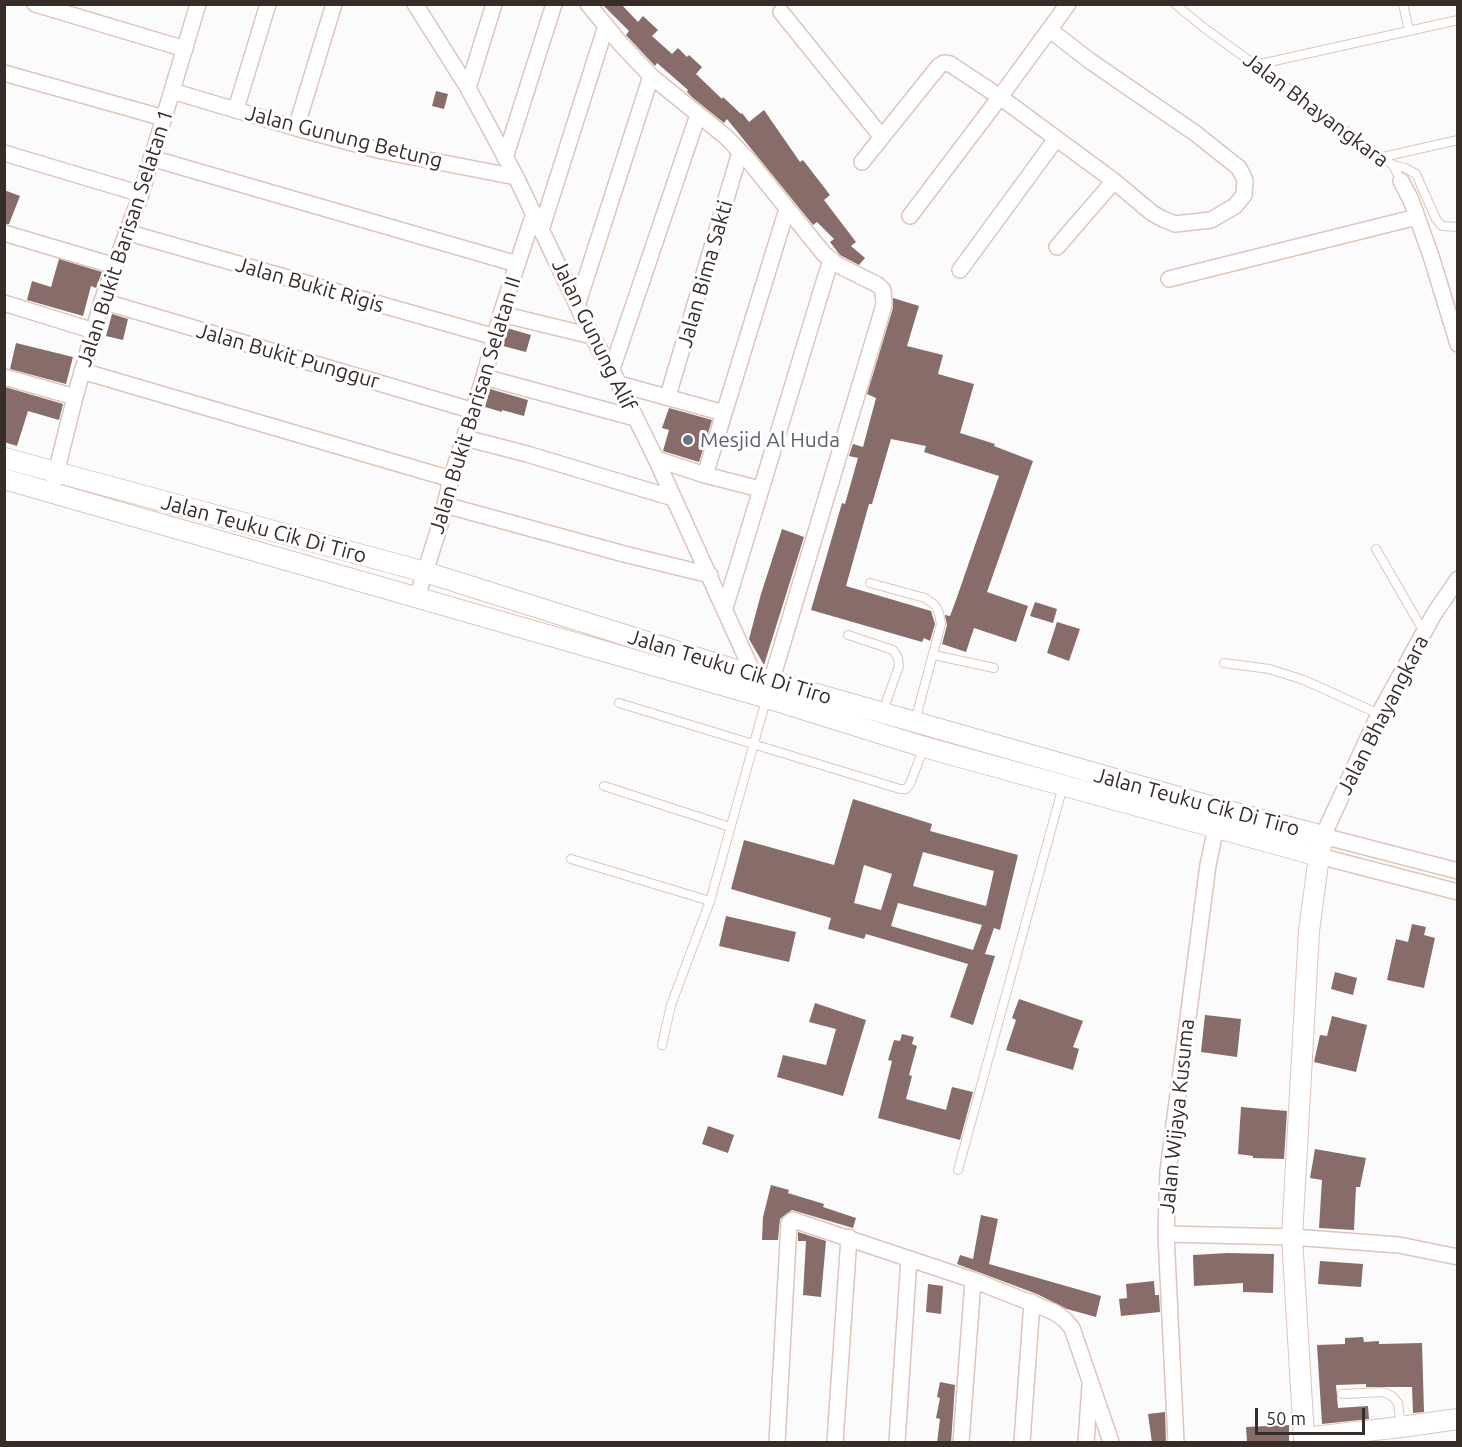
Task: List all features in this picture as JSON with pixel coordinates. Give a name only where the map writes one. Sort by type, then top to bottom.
[{"type":"street","points":[[35,4],[185,49]]},
{"type":"street","name":"Jalan Bukit Barisan Selatan 1","points":[[52,493],[55,473],[102,301],[141,194],[198,4]]},
{"type":"street","points":[[236,109],[268,4]]},
{"type":"street","points":[[296,128],[334,4]]},
{"type":"street","name":"Jalan Gunung Alif","points":[[415,4],[427,12],[542,227],[577,306],[656,459],[725,608],[764,685]]},
{"type":"street","points":[[468,88],[494,4]]},
{"type":"street","points":[[505,158],[554,4]]},
{"type":"street","points":[[588,4],[651,76],[726,137],[831,259],[883,290],[884,305],[764,685]]},
{"type":"street","points":[[910,216],[1068,4]]},
{"type":"street","points":[[782,12],[881,136]]},
{"type":"street","points":[[542,227],[606,26]]},
{"type":"street","points":[[862,162],[881,136],[939,66],[944,63],[950,64],[1000,97],[1114,181],[1152,213],[1175,224],[1211,220],[1235,206],[1244,195],[1245,180],[1239,168],[1195,133],[1090,61],[1050,30]]},
{"type":"street","points":[[4,73],[164,118]]},
{"type":"street","points":[[577,306],[651,76]]},
{"type":"street","name":"Jalan Gunung Betung","points":[[172,91],[296,128],[382,150],[516,177]]},
{"type":"street","points":[[698,115],[615,378],[724,413]]},
{"type":"street","points":[[960,270],[1056,139]]},
{"type":"street","name":"Jalan Bima Sakti","points":[[668,396],[740,152]]},
{"type":"street","points":[[4,153],[141,194]]},
{"type":"street","points":[[151,158],[517,264]]},
{"type":"street","points":[[1057,247],[1114,181]]},
{"type":"street","name":"Jalan Bhayangkara","points":[[1401,181],[1417,217],[1458,344]]},
{"type":"street","points":[[705,475],[788,209]]},
{"type":"street","name":"Jalan Bukit Barisan Selatan II","points":[[417,597],[501,314],[534,213]]},
{"type":"street","points":[[1169,279],[1417,217]]},
{"type":"street","name":"Jalan Bukit Rigis","points":[[126,232],[495,338]]},
{"type":"street","points":[[4,233],[115,266]]},
{"type":"street","points":[[725,608],[831,259]]},
{"type":"street","name":"Jalan Bukit Punggur","points":[[102,301],[474,411]]},
{"type":"street","points":[[4,303],[94,331]]},
{"type":"street","points":[[501,314],[592,336]]},
{"type":"street","points":[[82,371],[451,479]]},
{"type":"street","points":[[4,377],[75,397]]},
{"type":"street","points":[[484,377],[635,418]]},
{"type":"street","points":[[465,438],[527,454],[673,498]]},
{"type":"street","name":"Jalan Teuku Cik Di Tiro","points":[[4,458],[424,572],[764,685],[924,747],[1063,786],[1146,798],[1323,836],[1458,871]]},
{"type":"street","points":[[656,459],[760,489]]},
{"type":"street","name":"Jalan Teuku Cik Di Tiro","points":[[4,479],[417,597],[915,723],[1146,798],[1216,827],[1458,892]]},
{"type":"street","points":[[445,505],[624,554],[710,574]]},
{"type":"street","name":"Jalan Bhayangkara","points":[[1304,1440],[1292,1237],[1308,931],[1319,856],[1323,836],[1378,714],[1424,632],[1458,579]]},
{"type":"street","name":"Jalan Wijaya Kusuma","points":[[1176,1443],[1166,1234],[1168,1171],[1208,865],[1216,827]]},
{"type":"street","points":[[777,1443],[789,1223],[793,1220],[973,1280],[1054,1312],[1072,1328],[1112,1443]]},
{"type":"street","points":[[1166,1234],[1292,1237],[1399,1245],[1458,1257]]},
{"type":"street","points":[[835,1443],[849,1237]]},
{"type":"street","points":[[897,1443],[909,1259]]},
{"type":"street","points":[[961,1443],[973,1280]]},
{"type":"street","points":[[1022,1443],[1032,1302]]},
{"type":"street","points":[[1086,1443],[1090,1378]]},
{"type":"street","points":[[1304,1440],[1458,1419]]},
{"type":"lane","name":"Jalan Bhayangkara","points":[[1175,4],[1203,27],[1383,157],[1393,165],[1401,181]]},
{"type":"lane","points":[[1403,4],[1409,30]]},
{"type":"lane","points":[[1256,65],[1458,20]]},
{"type":"lane","points":[[1383,157],[1458,140]]},
{"type":"lane","points":[[1393,165],[1416,174],[1436,219],[1442,226],[1458,227]]},
{"type":"lane","points":[[1376,549],[1424,632]]},
{"type":"lane","points":[[870,583],[925,598],[935,605],[939,613],[941,624],[915,723]]},
{"type":"lane","points":[[848,635],[893,650],[898,658],[899,666],[882,714]]},
{"type":"lane","points":[[934,655],[994,668]]},
{"type":"lane","points":[[1224,663],[1269,669],[1304,680],[1378,714]]},
{"type":"lane","points":[[662,1045],[671,1005],[710,901],[754,744],[764,685]]},
{"type":"lane","points":[[619,703],[900,789],[906,789],[910,784],[924,747]]},
{"type":"lane","points":[[604,786],[730,827]]},
{"type":"lane","points":[[958,1170],[1063,786]]},
{"type":"lane","points":[[571,859],[710,901]]},
{"type":"lane","points":[[1342,1394],[1383,1392],[1392,1396],[1398,1403],[1401,1427]]},
{"type":"building","points":[[602,4],[621,4],[638,22],[643,16],[658,30],[652,36],[672,54],[678,48],[687,57],[689,55],[702,67],[696,74],[722,99],[723,97],[742,113],[749,122],[764,110],[800,162],[803,160],[830,195],[824,200],[856,242],[851,246],[865,258],[859,265],[840,255],[830,242],[834,239],[817,222],[813,225],[727,119],[724,123],[693,98],[687,92],[688,90],[657,63],[655,66],[626,35],[629,31]]},
{"type":"building","points":[[436,91],[448,94],[444,109],[432,106]]},
{"type":"building","points":[[4,190],[20,196],[9,224],[4,224]]},
{"type":"building","points":[[59,259],[102,272],[96,288],[91,286],[83,316],[27,300],[32,281],[51,287]]},
{"type":"building","points":[[893,298],[919,306],[907,346],[943,355],[938,374],[974,384],[960,433],[995,444],[994,446],[1033,461],[987,592],[1028,606],[1016,642],[974,628],[966,652],[942,644],[947,625],[945,615],[950,616],[999,476],[924,452],[926,446],[891,439],[872,504],[869,504],[846,586],[931,611],[935,624],[930,641],[924,638],[922,642],[811,610],[842,503],[845,504],[858,458],[849,456],[853,444],[863,447],[876,398],[867,394],[893,308]]},
{"type":"building","points":[[112,314],[128,319],[123,340],[106,336]]},
{"type":"building","points":[[507,328],[531,335],[526,352],[503,346]]},
{"type":"building","points":[[16,343],[73,357],[66,384],[10,369]]},
{"type":"building","points":[[5,387],[63,404],[59,420],[28,411],[17,446],[4,442]]},
{"type":"building","points":[[490,389],[528,400],[524,416],[485,407]]},
{"type":"building","name":"Mesjid Al Huda","points":[[669,408],[712,420],[699,462],[663,451],[669,430],[662,428]]},
{"type":"building","points":[[782,529],[804,537],[764,665],[749,639]]},
{"type":"building","points":[[1035,602],[1057,609],[1053,623],[1030,616]]},
{"type":"building","points":[[1057,622],[1080,629],[1069,661],[1047,653]]},
{"type":"building","points":[[853,799],[932,824],[930,831],[1018,855],[1000,930],[994,928],[985,954],[995,956],[973,1025],[950,1017],[968,964],[866,934],[864,939],[828,929],[831,918],[731,889],[744,840],[834,865]],"holes":[[[923,852],[994,871],[986,906],[913,886]],[[864,865],[892,874],[881,910],[854,903]],[[898,903],[982,925],[973,950],[891,926]]]},
{"type":"building","points":[[726,916],[796,932],[789,962],[719,946]]},
{"type":"building","points":[[1412,924],[1426,927],[1424,935],[1435,938],[1424,988],[1387,980],[1396,939],[1408,942]]},
{"type":"building","points":[[1335,972],[1357,978],[1353,995],[1331,989]]},
{"type":"building","points":[[1019,999],[1083,1021],[1073,1047],[1079,1049],[1073,1070],[1006,1050],[1016,1020],[1012,1018]]},
{"type":"building","points":[[815,1003],[866,1020],[843,1096],[777,1077],[783,1055],[826,1065],[836,1029],[809,1022]]},
{"type":"building","points":[[1205,1015],[1241,1019],[1237,1057],[1201,1052]]},
{"type":"building","points":[[1332,1016],[1367,1025],[1356,1072],[1314,1062],[1320,1035],[1327,1036]]},
{"type":"building","points":[[902,1034],[914,1037],[912,1044],[917,1046],[909,1075],[912,1076],[906,1099],[946,1110],[952,1087],[973,1092],[960,1140],[878,1118],[892,1061],[888,1060],[894,1040],[900,1041]]},
{"type":"building","points":[[1241,1107],[1287,1111],[1284,1159],[1253,1158],[1253,1156],[1238,1154]]},
{"type":"building","points":[[708,1126],[734,1135],[728,1153],[702,1144]]},
{"type":"building","points":[[1315,1149],[1366,1158],[1360,1187],[1356,1187],[1354,1230],[1319,1228],[1322,1180],[1310,1178]]},
{"type":"building","points":[[771,1185],[789,1190],[788,1193],[824,1204],[823,1207],[856,1218],[853,1228],[792,1210],[780,1219],[778,1240],[762,1240],[763,1217]]},
{"type":"building","points":[[981,1215],[998,1219],[989,1264],[1101,1296],[1096,1317],[1067,1309],[1037,1294],[957,1264],[960,1255],[973,1259]]},
{"type":"building","points":[[798,1232],[826,1241],[821,1297],[803,1295],[806,1241],[798,1241]]},
{"type":"building","points":[[1274,1254],[1273,1293],[1243,1292],[1243,1283],[1194,1286],[1193,1255]]},
{"type":"building","points":[[1320,1261],[1363,1264],[1361,1287],[1318,1284]]},
{"type":"building","points":[[1154,1281],[1155,1295],[1159,1295],[1160,1312],[1121,1316],[1119,1299],[1127,1298],[1126,1284]]},
{"type":"building","points":[[928,1284],[943,1286],[941,1314],[926,1312]]},
{"type":"building","points":[[1363,1337],[1364,1342],[1379,1341],[1379,1344],[1422,1343],[1424,1412],[1413,1413],[1412,1387],[1336,1385],[1338,1408],[1368,1406],[1369,1419],[1322,1424],[1317,1345],[1345,1344],[1345,1338]]},
{"type":"building","points":[[940,1382],[955,1385],[951,1443],[937,1443],[940,1419],[936,1418],[940,1398],[937,1397]]},
{"type":"building","points":[[1165,1412],[1166,1443],[1152,1443],[1148,1414]]},
{"type":"building","points":[[1289,1425],[1289,1443],[1247,1443],[1246,1427]]},
{"type":"place","name":"Mesjid Al Huda","points":[[688,440]]}]
